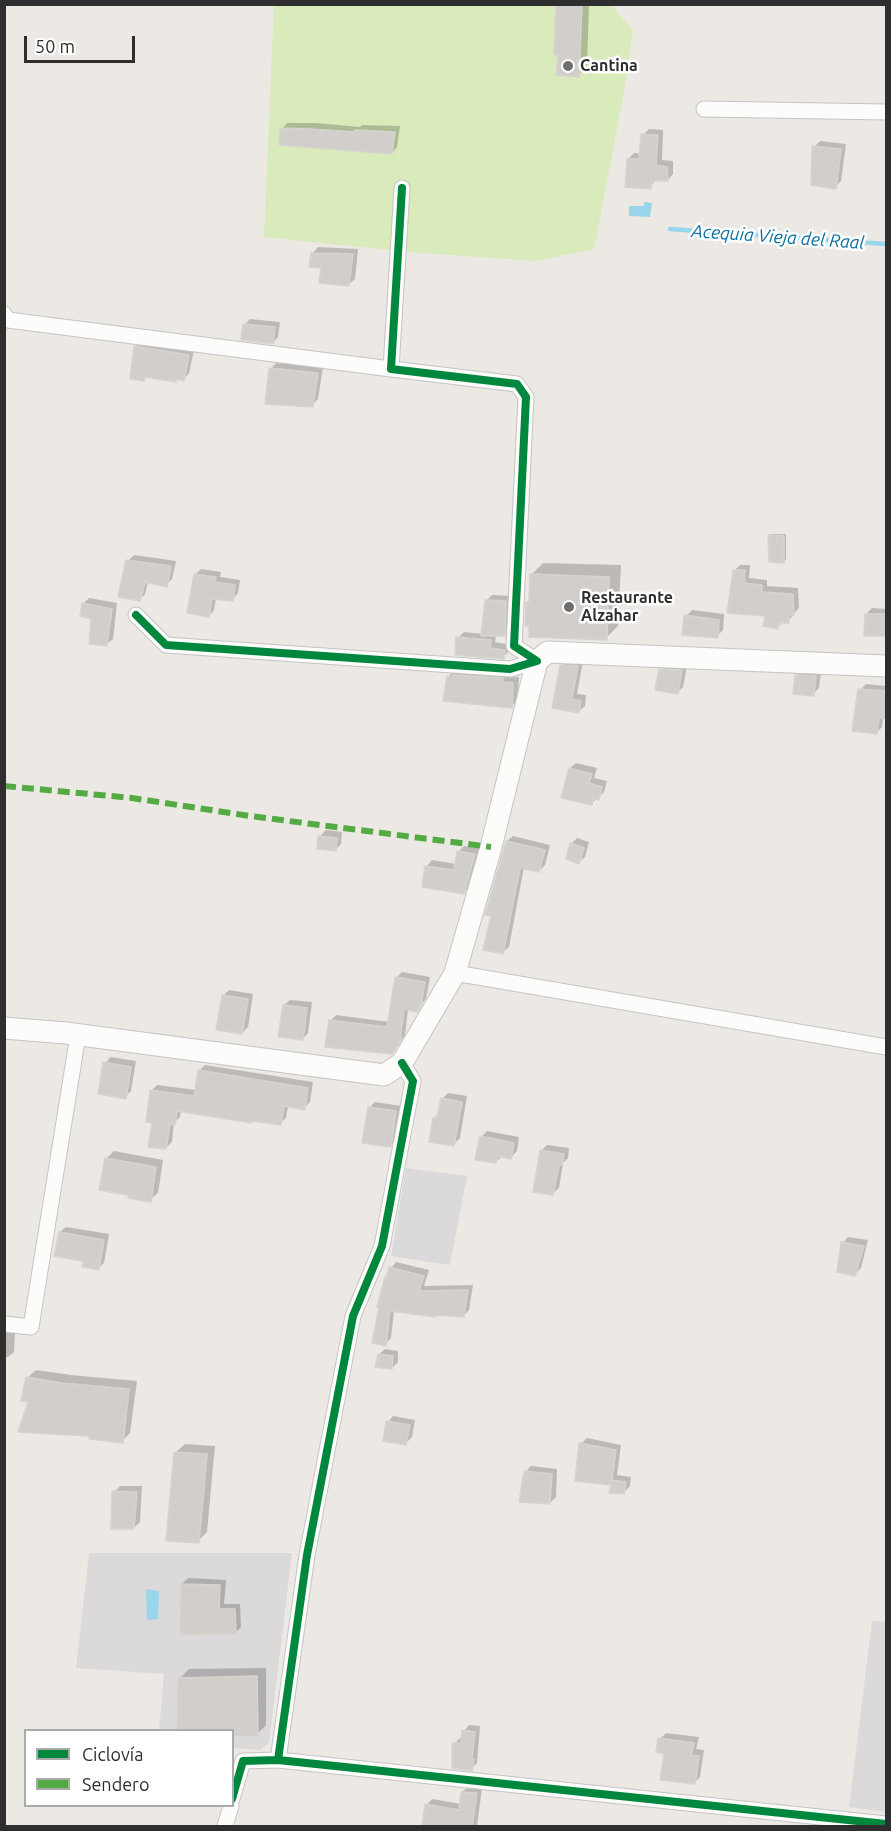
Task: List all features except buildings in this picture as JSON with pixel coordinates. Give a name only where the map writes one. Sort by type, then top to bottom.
[{"type":"main road","points":[[4,1028],[78,1035],[384,1075],[402,1063],[455,973],[490,847],[537,661],[548,652],[886,666]]},
{"type":"street","points":[[704,109],[886,112]]},
{"type":"street","points":[[391,369],[402,188]]},
{"type":"street","points":[[4,314],[8,320],[517,384],[526,396],[514,646],[537,661]]},
{"type":"street","points":[[136,615],[166,645],[510,669],[537,661]]},
{"type":"street","points":[[455,973],[886,1047]]},
{"type":"street","points":[[4,1323],[31,1327],[78,1035]]},
{"type":"street","points":[[278,1760],[307,1555],[353,1316],[382,1246],[413,1081],[402,1063]]},
{"type":"street","points":[[234,1792],[243,1761],[278,1760],[886,1824]]},
{"type":"street","points":[[225,1827],[231,1807]]},
{"type":"shaded area","points":[[406,1168],[467,1176],[450,1265],[391,1256]]},
{"type":"shaded area","points":[[89,1553],[292,1553],[269,1743],[259,1750],[234,1748],[234,1729],[159,1729],[164,1674],[76,1668]]},
{"type":"shaded area","points":[[872,1621],[886,1622],[886,1812],[849,1807]]},
{"type":"green space","points":[[274,5],[612,5],[633,31],[624,92],[594,249],[535,261],[409,252],[264,237]]},
{"type":"water","points":[[644,202],[652,203],[650,217],[629,216],[629,206],[644,206]]},
{"type":"water","points":[[146,1589],[159,1591],[158,1619],[147,1620]]},
{"type":"waterway","name":"Acequia Vieja del Raal","points":[[670,229],[886,244]]},
{"type":"marked path","points":[[4,786],[132,798],[250,816],[491,847]]},
{"type":"cycle path","points":[[136,615],[166,645],[510,669],[537,661],[514,646],[526,397],[517,384],[391,369],[402,188]]},
{"type":"cycle path","points":[[234,1792],[243,1761],[278,1760],[307,1555],[353,1316],[382,1246],[413,1081],[402,1063]]},
{"type":"cycle path","points":[[278,1760],[886,1824]]},
{"type":"place","name":"Cantina","points":[[568,66]]},
{"type":"place","name":"Restaurante Alzahar","points":[[569,607]]}]
